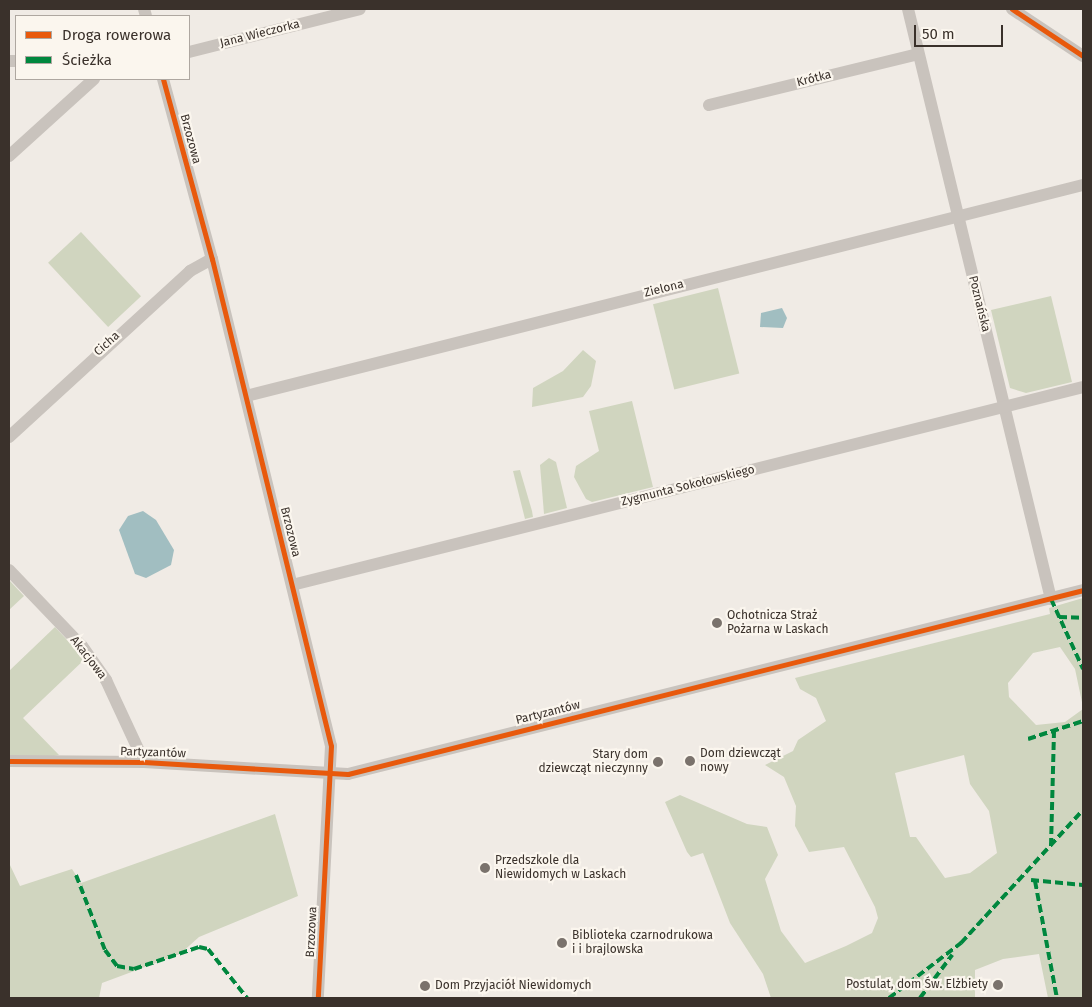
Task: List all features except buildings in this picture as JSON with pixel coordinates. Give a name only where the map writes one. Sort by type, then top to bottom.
[{"type":"street","name":"Jana Wieczorka","points":[[190,52],[360,9]]},
{"type":"street","name":"Poznańska","points":[[908,9],[1052,599]]},
{"type":"street","points":[[1012,9],[1083,56]]},
{"type":"street","name":"Krótka","points":[[709,105],[918,54]]},
{"type":"street","points":[[9,156],[93,80]]},
{"type":"street","name":"Brzozowa","points":[[163,80],[212,260],[331,746],[318,998]]},
{"type":"street","name":"Zielona","points":[[246,396],[1083,185]]},
{"type":"street","name":"Cicha","points":[[9,437],[190,271],[212,260]]},
{"type":"street","name":"Zygmunta Sokołowskiego","points":[[292,584],[1083,387]]},
{"type":"street","name":"Akacjowa","points":[[9,570],[82,646],[106,680],[144,762]]},
{"type":"street","name":"Partyzantów","points":[[9,761],[144,762],[348,774],[1083,590]]},
{"type":"green space","points":[[81,232],[141,296],[108,327],[48,263]]},
{"type":"green space","points":[[718,288],[739,373],[674,390],[653,304]]},
{"type":"green space","points":[[1051,296],[1072,382],[1026,393],[1010,388],[991,310]]},
{"type":"green space","points":[[583,350],[596,361],[591,386],[583,397],[532,407],[533,388],[563,371]]},
{"type":"green space","points":[[632,401],[653,487],[592,502],[586,499],[574,477],[576,466],[599,451],[589,411]]},
{"type":"green space","points":[[549,458],[556,462],[567,508],[544,514],[540,465]]},
{"type":"green space","points":[[520,470],[533,517],[525,519],[513,471]]},
{"type":"green space","points":[[9,580],[24,596],[9,610]]},
{"type":"green space","points":[[1083,598],[1083,707],[1075,669],[1060,647],[1033,653],[1008,683],[1009,697],[1036,725],[1065,722],[1083,709],[1083,998],[1048,998],[1039,954],[1003,959],[975,970],[975,998],[771,998],[763,974],[730,923],[703,853],[691,857],[687,852],[665,802],[680,795],[747,824],[767,827],[778,855],[765,879],[781,931],[805,963],[872,933],[878,918],[875,907],[844,847],[809,852],[795,826],[796,806],[784,777],[765,765],[793,751],[798,740],[826,721],[816,698],[800,689],[795,678],[1050,614],[1049,608]],"holes":[[[964,755],[970,784],[989,811],[997,853],[970,873],[945,878],[916,837],[910,837],[895,773]]]},
{"type":"green space","points":[[55,627],[85,659],[23,718],[59,755],[9,765],[9,671]]},
{"type":"green space","points":[[275,814],[298,896],[199,937],[180,954],[102,983],[99,998],[9,998],[9,863],[20,886],[72,869],[81,883]]},
{"type":"water","points":[[782,308],[787,318],[783,328],[760,327],[761,313]]},
{"type":"water","points":[[143,511],[156,520],[174,550],[171,565],[146,578],[135,574],[119,530],[128,516]]},
{"type":"marked path","points":[[1051,599],[1083,669]]},
{"type":"marked path","points":[[1059,617],[1083,618]]},
{"type":"marked path","points":[[1028,739],[1083,721]]},
{"type":"marked path","points":[[1051,846],[1054,732]]},
{"type":"marked path","points":[[889,998],[961,943],[1083,810]]},
{"type":"marked path","points":[[76,875],[105,950],[117,966],[134,969],[199,947],[208,949],[247,998]]},
{"type":"marked path","points":[[1031,880],[1083,885]]},
{"type":"marked path","points":[[1035,881],[1057,998]]},
{"type":"marked path","points":[[920,998],[952,955]]},
{"type":"cycle path","points":[[1012,9],[1083,56]]},
{"type":"cycle path","points":[[163,80],[212,259],[331,746],[318,998]]},
{"type":"cycle path","points":[[9,761],[144,762],[348,774],[1083,590]]},
{"type":"place","name":"Ochotnicza Straż Pożarna w Laskach","points":[[717,623]]},
{"type":"place","name":"Dom dziewcząt nowy","points":[[690,761]]},
{"type":"place","name":"Stary dom dziewcząt nieczynny","points":[[658,762]]},
{"type":"place","name":"Przedszkole dla Niewidomych w Laskach","points":[[485,868]]},
{"type":"place","name":"Biblioteka czarnodrukowa i i brajlowska","points":[[562,943]]},
{"type":"place","name":"Postulat, dom Św. Elżbiety","points":[[998,985]]},
{"type":"place","name":"Dom Przyjaciół Niewidomych","points":[[425,986]]}]
